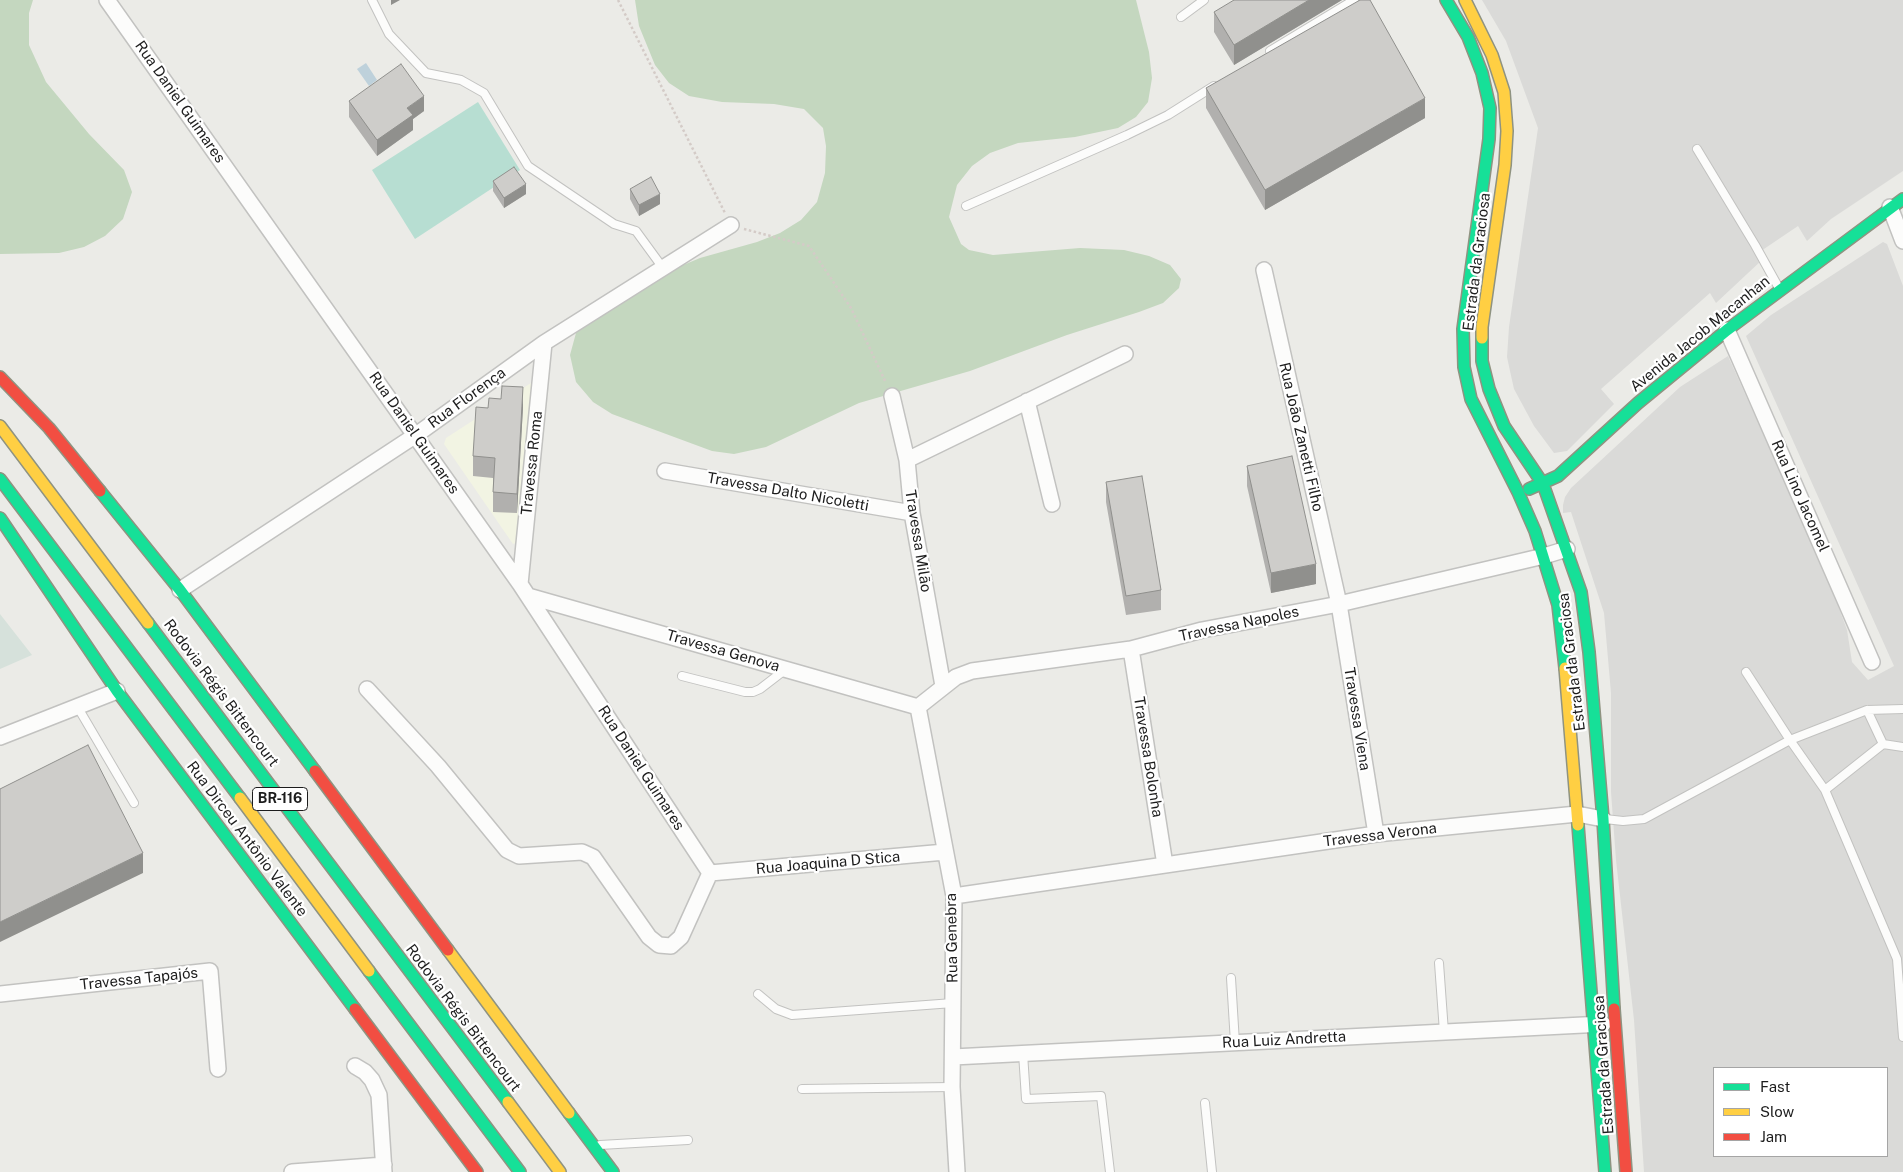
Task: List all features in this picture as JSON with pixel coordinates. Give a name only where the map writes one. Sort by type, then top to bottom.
[{"type":"main road","name":"Estrada da Graciosa","points":[[1446,0],[1468,37],[1482,73],[1490,108],[1489,139],[1463,329],[1464,367],[1471,399],[1518,492],[1544,556],[1558,605],[1563,640],[1595,1025],[1605,1172]]},
{"type":"main road","name":"Estrada da Graciosa","points":[[1468,1],[1492,55],[1504,92],[1506,131],[1504,165],[1482,327],[1482,361],[1489,389],[1504,426],[1543,484],[1567,549],[1582,600],[1589,652],[1604,819],[1615,1024],[1626,1172]]},
{"type":"main road","name":"Avenida Jacob Macanhan","points":[[1518,492],[1543,484],[1558,476],[1638,403],[1727,330],[1903,199]]},
{"type":"main road","points":[[0,376],[48,428],[180,590],[613,1172]]},
{"type":"main road","name":"Rodovia Régis Bittencourt","points":[[0,426],[560,1172]]},
{"type":"main road","name":"BR-116","points":[[0,479],[520,1172]]},
{"type":"main road","name":"Rua Dirceu Antônio Valente","points":[[0,518],[117,691],[478,1172]]},
{"type":"street","name":"Rua Daniel Guimares","points":[[107,0],[524,590],[710,873]]},
{"type":"street","points":[[1890,207],[1903,241]]},
{"type":"street","name":"Rua Florença","points":[[180,590],[416,435],[544,343],[731,225]]},
{"type":"street","name":"Rua João Zanetti Filho","points":[[1264,270],[1339,604]]},
{"type":"street","name":"Rua Lino Jacomel","points":[[1727,330],[1872,662]]},
{"type":"street","name":"Travessa Roma","points":[[524,590],[544,343]]},
{"type":"street","points":[[907,460],[1125,354]]},
{"type":"street","name":"Travessa Milão","points":[[892,396],[907,460],[912,513],[943,686]]},
{"type":"street","points":[[1027,401],[1052,504]]},
{"type":"street","name":"Travessa Dalto Nicoletti","points":[[665,471],[912,513]]},
{"type":"street","name":"Travessa Napoles","points":[[918,707],[956,677],[972,671],[1131,649],[1202,630],[1339,604],[1567,549]]},
{"type":"street","name":"Travessa Genova","points":[[524,590],[918,707]]},
{"type":"street","name":"Travessa Viena","points":[[1339,604],[1376,834]]},
{"type":"street","name":"Travessa Bolonha","points":[[1131,649],[1165,866]]},
{"type":"street","points":[[367,689],[438,766],[507,850],[519,856],[582,852],[593,857],[649,937],[660,945],[671,946],[681,937],[710,873]]},
{"type":"street","points":[[0,737],[117,691]]},
{"type":"street","name":"Rua Genebra","points":[[918,707],[954,896],[952,1087],[957,1172]]},
{"type":"street","name":"Travessa Verona","points":[[954,896],[1376,834],[1577,814],[1604,819]]},
{"type":"street","name":"Rua Joaquina D Stica","points":[[710,873],[945,852]]},
{"type":"street","name":"Travessa Tapajós","points":[[0,994],[210,971],[218,1069]]},
{"type":"street","name":"Rua Luiz Andretta","points":[[953,1057],[1615,1024]]},
{"type":"street","points":[[292,1172],[384,1169],[378,1095],[372,1080],[365,1072],[355,1066]]},
{"type":"lane","points":[[372,0],[388,34],[426,73],[461,80],[484,93],[528,166],[614,224],[636,231],[663,268]]},
{"type":"lane","points":[[1181,17],[1204,0]]},
{"type":"lane","points":[[1262,57],[1354,0]]},
{"type":"lane","points":[[966,206],[1128,135],[1168,115],[1220,82]]},
{"type":"lane","points":[[1697,149],[1756,245],[1780,290]]},
{"type":"lane","points":[[682,676],[745,692],[753,692],[760,689],[786,669]]},
{"type":"lane","points":[[1746,672],[1825,790],[1900,961],[1903,1037]]},
{"type":"lane","points":[[77,706],[134,803]]},
{"type":"lane","name":"Travessa Verona","points":[[1604,819],[1623,821],[1644,819],[1790,740],[1867,710],[1903,709]]},
{"type":"lane","points":[[1867,710],[1883,744]]},
{"type":"lane","points":[[1825,790],[1883,744],[1903,746]]},
{"type":"lane","points":[[1439,963],[1444,1032]]},
{"type":"lane","points":[[1232,978],[1235,1043]]},
{"type":"lane","points":[[758,994],[776,1010],[792,1015],[953,1003]]},
{"type":"lane","points":[[1023,1053],[1026,1099],[1101,1096],[1110,1172]]},
{"type":"lane","points":[[802,1088],[952,1087]]},
{"type":"lane","points":[[1204,1103],[1212,1172]]},
{"type":"lane","points":[[593,1146],[688,1140]]},
{"type":"path","points":[[618,0],[731,225],[809,246],[851,308],[892,396]]},
{"type":"shaded area","points":[[0,0],[33,0],[29,13],[29,45],[46,82],[89,134],[124,170],[132,192],[123,219],[105,236],[84,247],[59,253],[0,254]]},
{"type":"shaded area","points":[[635,0],[1136,0],[1149,52],[1152,78],[1148,102],[1136,117],[1118,128],[1075,137],[1018,143],[990,153],[972,166],[957,185],[949,217],[961,244],[969,250],[993,255],[1080,248],[1124,250],[1149,256],[1170,265],[1181,279],[1179,288],[1163,303],[1067,335],[970,371],[859,403],[766,447],[734,454],[712,451],[612,414],[593,402],[576,382],[570,355],[576,333],[588,316],[657,276],[700,258],[757,242],[780,233],[801,220],[817,202],[825,173],[826,146],[823,128],[804,109],[774,104],[722,102],[689,96],[669,83],[655,65],[639,26]]},
{"type":"shaded area","points":[[1482,0],[1903,0],[1903,171],[1831,219],[1807,241],[1798,226],[1758,253],[1762,260],[1716,303],[1710,293],[1601,389],[1614,404],[1567,451],[1554,453],[1534,426],[1514,389],[1507,357],[1509,327],[1538,128],[1506,41]]},
{"type":"shaded area","points":[[1883,242],[1887,244],[1903,286],[1903,1172],[1644,1172],[1634,1020],[1616,860],[1611,792],[1611,693],[1604,613],[1571,512],[1563,513],[1565,497],[1571,488],[1680,387],[1728,356],[1828,578],[1847,630],[1852,662],[1868,680],[1894,666],[1746,336],[1771,315]]},
{"type":"shaded area","points":[[531,383],[535,386],[519,542],[513,544],[444,444],[446,438]]},
{"type":"shaded area","points":[[0,614],[32,655],[0,669]]},
{"type":"green space","points":[[478,102],[520,170],[415,239],[372,170]]},
{"type":"water","points":[[366,63],[377,80],[369,86],[357,69]]},
{"type":"building","points":[[1234,0],[1309,0],[1234,45],[1214,12]]},
{"type":"building","points":[[1360,0],[1370,0],[1425,98],[1265,190],[1206,88]]},
{"type":"building","points":[[401,64],[424,96],[407,108],[413,115],[377,140],[349,101]]},
{"type":"building","points":[[514,167],[526,184],[504,198],[493,181]]},
{"type":"building","points":[[651,177],[660,194],[639,205],[630,189]]},
{"type":"building","points":[[502,386],[523,387],[517,494],[493,492],[495,458],[473,456],[476,407],[488,408],[489,398],[501,399]]},
{"type":"building","points":[[1292,456],[1316,564],[1271,573],[1247,466]]},
{"type":"building","points":[[1142,476],[1161,590],[1126,596],[1106,482]]},
{"type":"building","points":[[88,745],[143,853],[0,922],[0,789]]},
{"type":"traffic: fast","points":[[1446,0],[1468,37],[1482,73],[1490,108],[1489,139],[1463,329],[1464,367],[1471,399],[1518,492],[1535,531],[1558,605],[1565,668]]},
{"type":"traffic: fast","points":[[1529,489],[1558,476],[1638,403],[1727,330],[1903,199]]},
{"type":"traffic: fast","points":[[1482,338],[1482,361],[1489,389],[1504,426],[1543,484],[1581,592],[1589,652],[1603,819],[1614,1009]]},
{"type":"traffic: fast","points":[[0,479],[240,798]]},
{"type":"traffic: fast","points":[[100,491],[180,590],[315,771]]},
{"type":"traffic: fast","points":[[0,518],[117,691],[355,1009]]},
{"type":"traffic: fast","points":[[148,623],[508,1102]]},
{"type":"traffic: fast","points":[[1578,825],[1605,1172]]},
{"type":"traffic: fast","points":[[369,971],[520,1172]]},
{"type":"traffic: fast","points":[[569,1113],[613,1172]]},
{"type":"traffic: slow","points":[[1465,0],[1492,55],[1504,92],[1507,131],[1505,165],[1482,338]]},
{"type":"traffic: slow","points":[[0,426],[148,623]]},
{"type":"traffic: slow","points":[[1565,668],[1578,825]]},
{"type":"traffic: slow","points":[[240,798],[369,971]]},
{"type":"traffic: slow","points":[[448,950],[569,1113]]},
{"type":"traffic: slow","points":[[508,1102],[560,1172]]},
{"type":"traffic: jam","points":[[0,377],[49,428],[100,491]]},
{"type":"traffic: jam","points":[[315,771],[448,950]]},
{"type":"traffic: jam","points":[[355,1009],[477,1172]]},
{"type":"traffic: jam","points":[[1614,1009],[1626,1172]]}]
